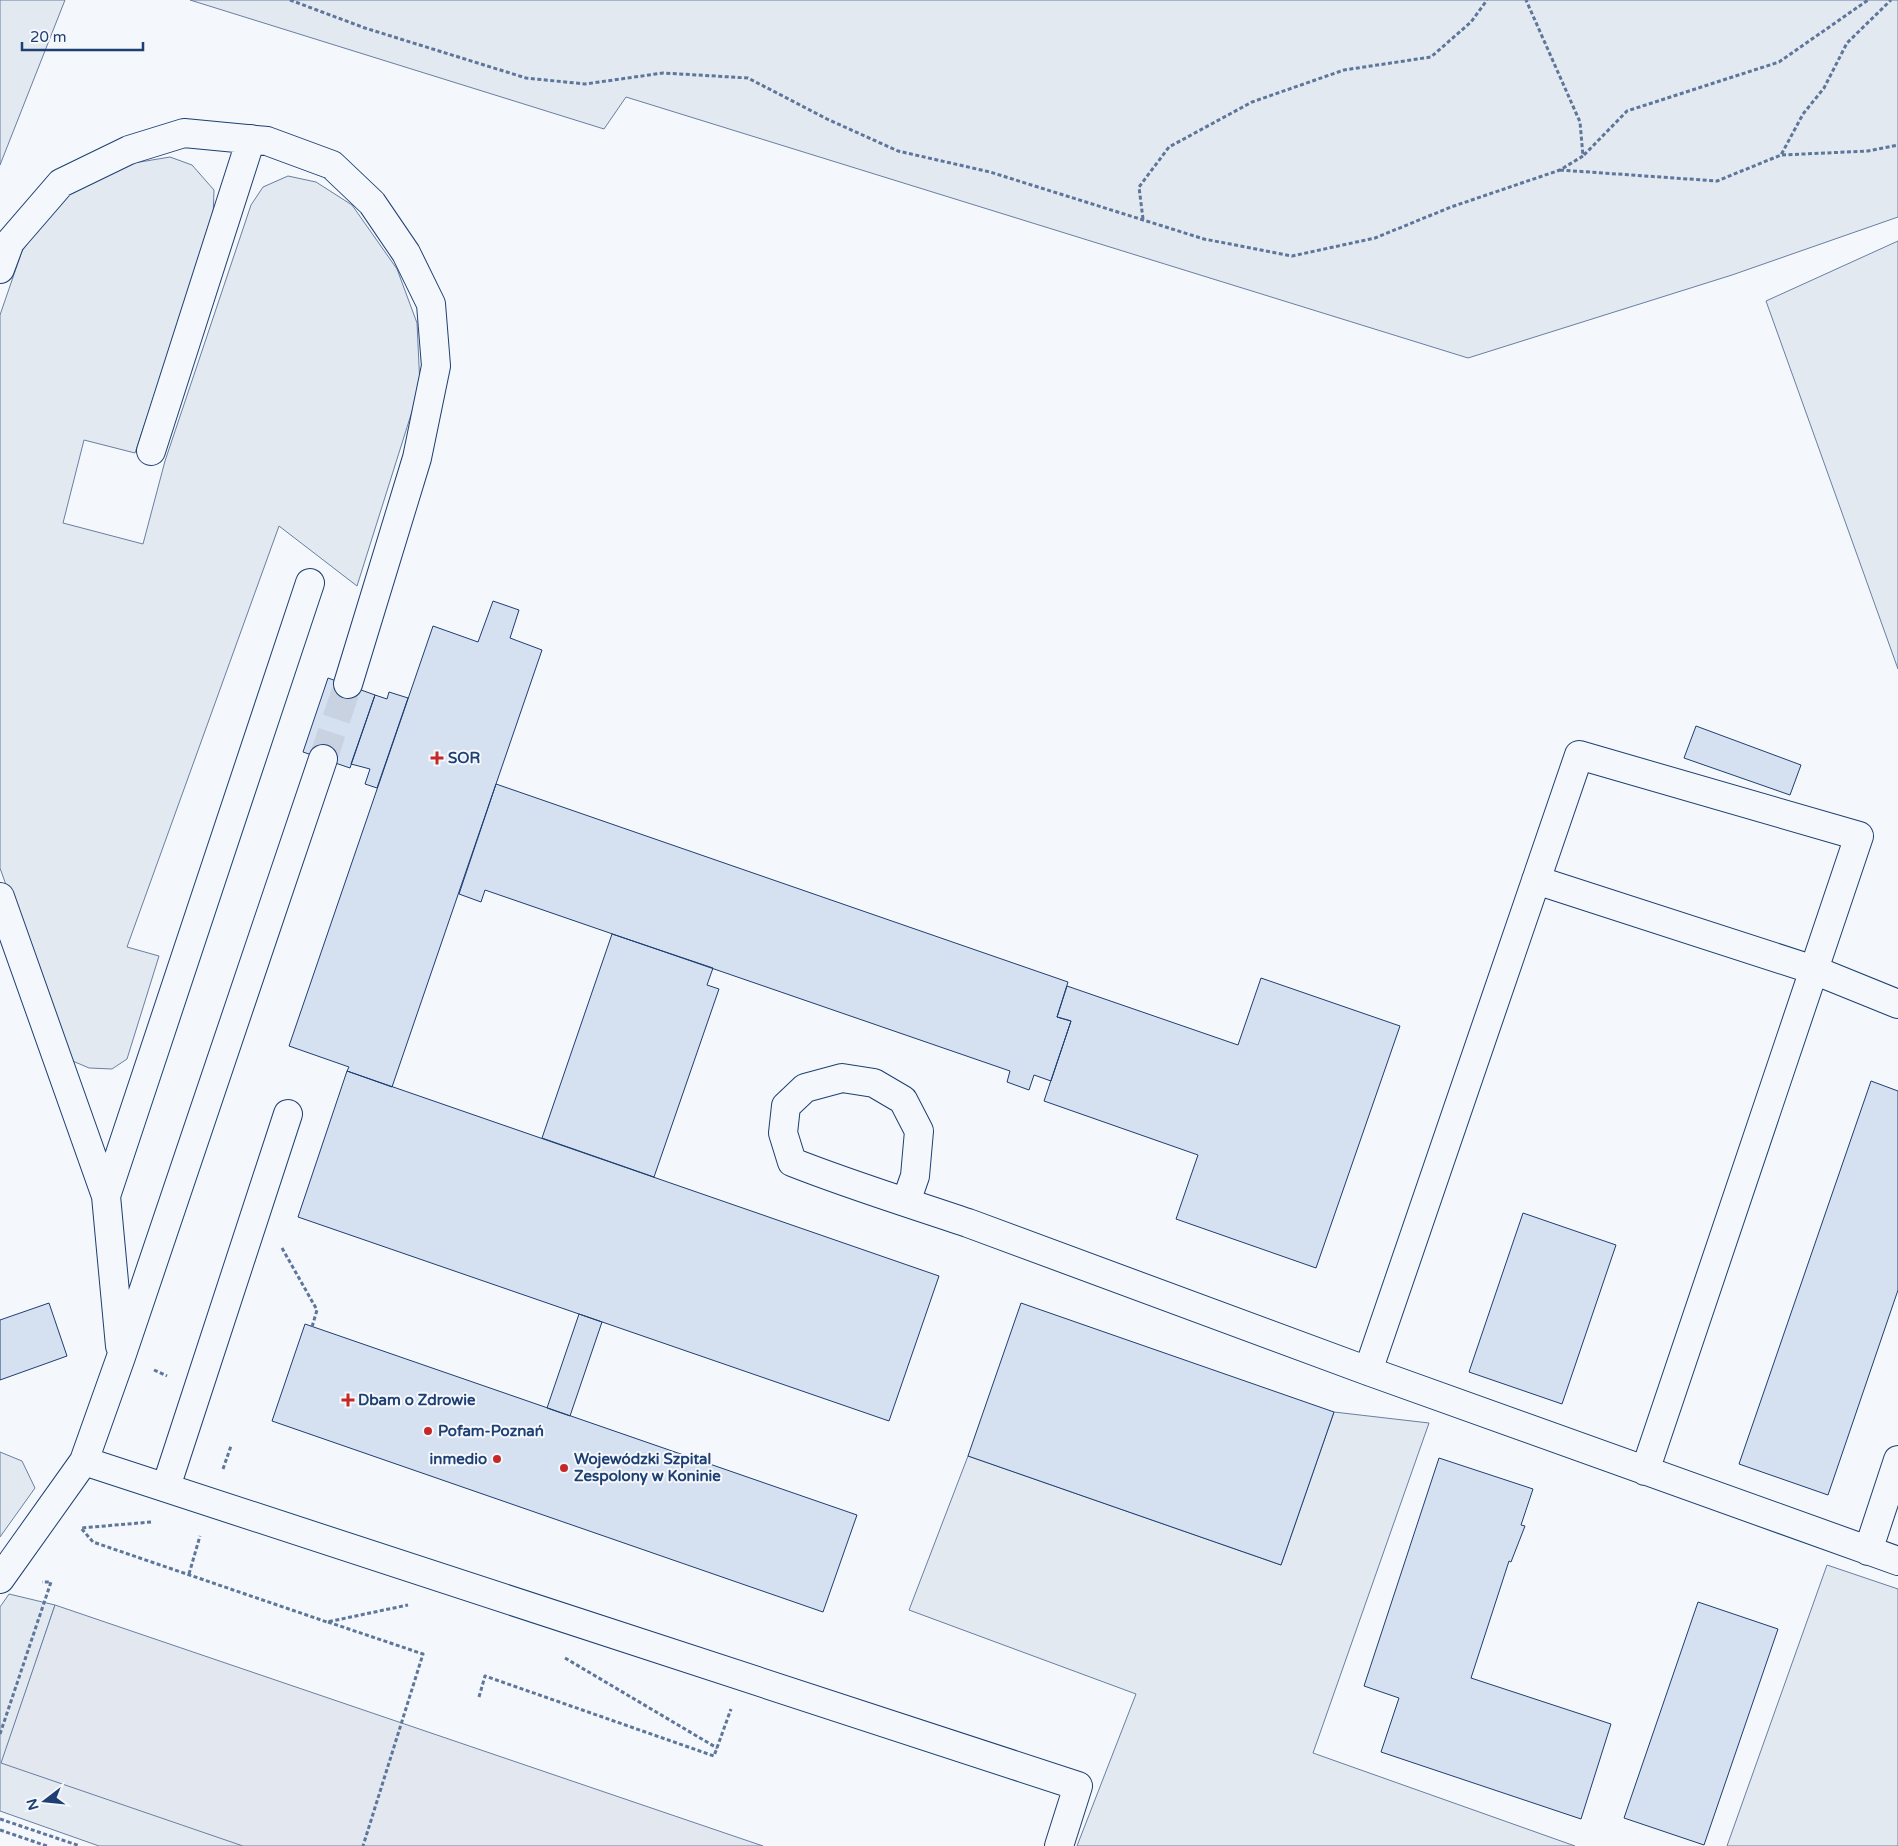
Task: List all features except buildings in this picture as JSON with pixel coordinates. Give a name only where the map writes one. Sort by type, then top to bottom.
[{"type":"lane","points":[[0,269],[10,242],[61,183],[129,150],[184,133],[267,141],[332,165],[372,203],[406,253],[431,304],[436,366],[417,458],[348,684]]},
{"type":"lane","points":[[151,451],[251,139]]},
{"type":"lane","points":[[106,1196],[310,583]]},
{"type":"lane","points":[[1368,1371],[1579,755],[1859,836],[1645,1471]]},
{"type":"lane","points":[[0,1579],[84,1461],[122,1357],[323,758]]},
{"type":"lane","points":[[1536,880],[1814,970],[1898,1004]]},
{"type":"lane","points":[[0,897],[106,1196],[122,1357]]},
{"type":"lane","points":[[906,1202],[915,1176],[919,1131],[903,1100],[874,1083],[842,1078],[805,1088],[786,1106],[783,1133],[792,1162],[1898,1561]]},
{"type":"lane","points":[[166,1488],[288,1114]]},
{"type":"lane","points":[[1868,1551],[1898,1460]]},
{"type":"lane","points":[[84,1461],[1078,1786],[1059,1846]]},
{"type":"path","points":[[290,0],[365,28],[526,78],[585,84],[663,73],[748,78],[827,119],[898,151],[990,172],[1204,239],[1292,256],[1375,238],[1451,207],[1560,170],[1584,156],[1627,111],[1778,62],[1868,0]]},
{"type":"path","points":[[1144,219],[1139,187],[1169,147],[1252,102],[1344,70],[1431,57],[1471,22],[1487,0]]},
{"type":"path","points":[[1526,0],[1580,122],[1584,156]]},
{"type":"path","points":[[1782,155],[1803,114],[1824,88],[1847,43],[1891,0]]},
{"type":"path","points":[[1560,170],[1717,181],[1782,155],[1868,151],[1898,145]]},
{"type":"path","points":[[281,1245],[317,1310],[312,1327]]},
{"type":"path","points":[[189,1574],[211,1502]]},
{"type":"path","points":[[158,1521],[81,1528],[94,1542],[423,1654],[363,1846]]},
{"type":"path","points":[[0,1734],[51,1582]]},
{"type":"path","points":[[327,1622],[412,1604]]},
{"type":"path","points":[[563,1656],[717,1748]]},
{"type":"path","points":[[480,1697],[485,1676],[714,1756],[742,1676]]},
{"type":"path","points":[[0,1819],[80,1846]]},
{"type":"path","points":[[0,1830],[47,1846]]},
{"type":"shaded area","points":[[0,0],[65,0],[0,165]]},
{"type":"shaded area","points":[[190,0],[1898,0],[1898,217],[1732,275],[1468,358],[626,97],[604,129]]},
{"type":"shaded area","points":[[170,157],[192,165],[214,190],[213,219],[135,453],[84,440],[63,523],[143,544],[165,461],[251,205],[263,187],[288,176],[316,182],[352,205],[397,269],[417,323],[420,386],[357,586],[279,526],[127,947],[159,956],[127,1059],[112,1069],[89,1068],[68,1059],[0,868],[0,315],[22,251],[60,199],[122,165]]},
{"type":"shaded area","points":[[1898,241],[1898,669],[1766,301]]},
{"type":"shaded area","points":[[1334,1412],[1429,1423],[1313,1753],[1575,1846],[1077,1846],[1136,1694],[909,1610],[968,1456],[1281,1565]]},
{"type":"shaded area","points":[[0,1452],[22,1461],[35,1488],[0,1537]]},
{"type":"shaded area","points":[[1827,1565],[1898,1589],[1898,1846],[1727,1846]]},
{"type":"shaded area","points":[[9,1594],[55,1605],[3,1759],[247,1846],[99,1846],[0,1811],[0,1607]]},
{"type":"shaded area","points":[[55,1605],[763,1846],[243,1846],[1,1763]]},
{"type":"tunnel","points":[[323,759],[348,684]]},
{"type":"place","name":"SOR","points":[[437,758]]},
{"type":"place","name":"Dbam o Zdrowie","points":[[348,1400]]},
{"type":"place","name":"Pofam-Poznań","points":[[428,1431]]},
{"type":"place","name":"inmedio","points":[[497,1459]]},
{"type":"place","name":"Wojewódzki Szpital Zespolony w Koninie","points":[[564,1468]]}]
